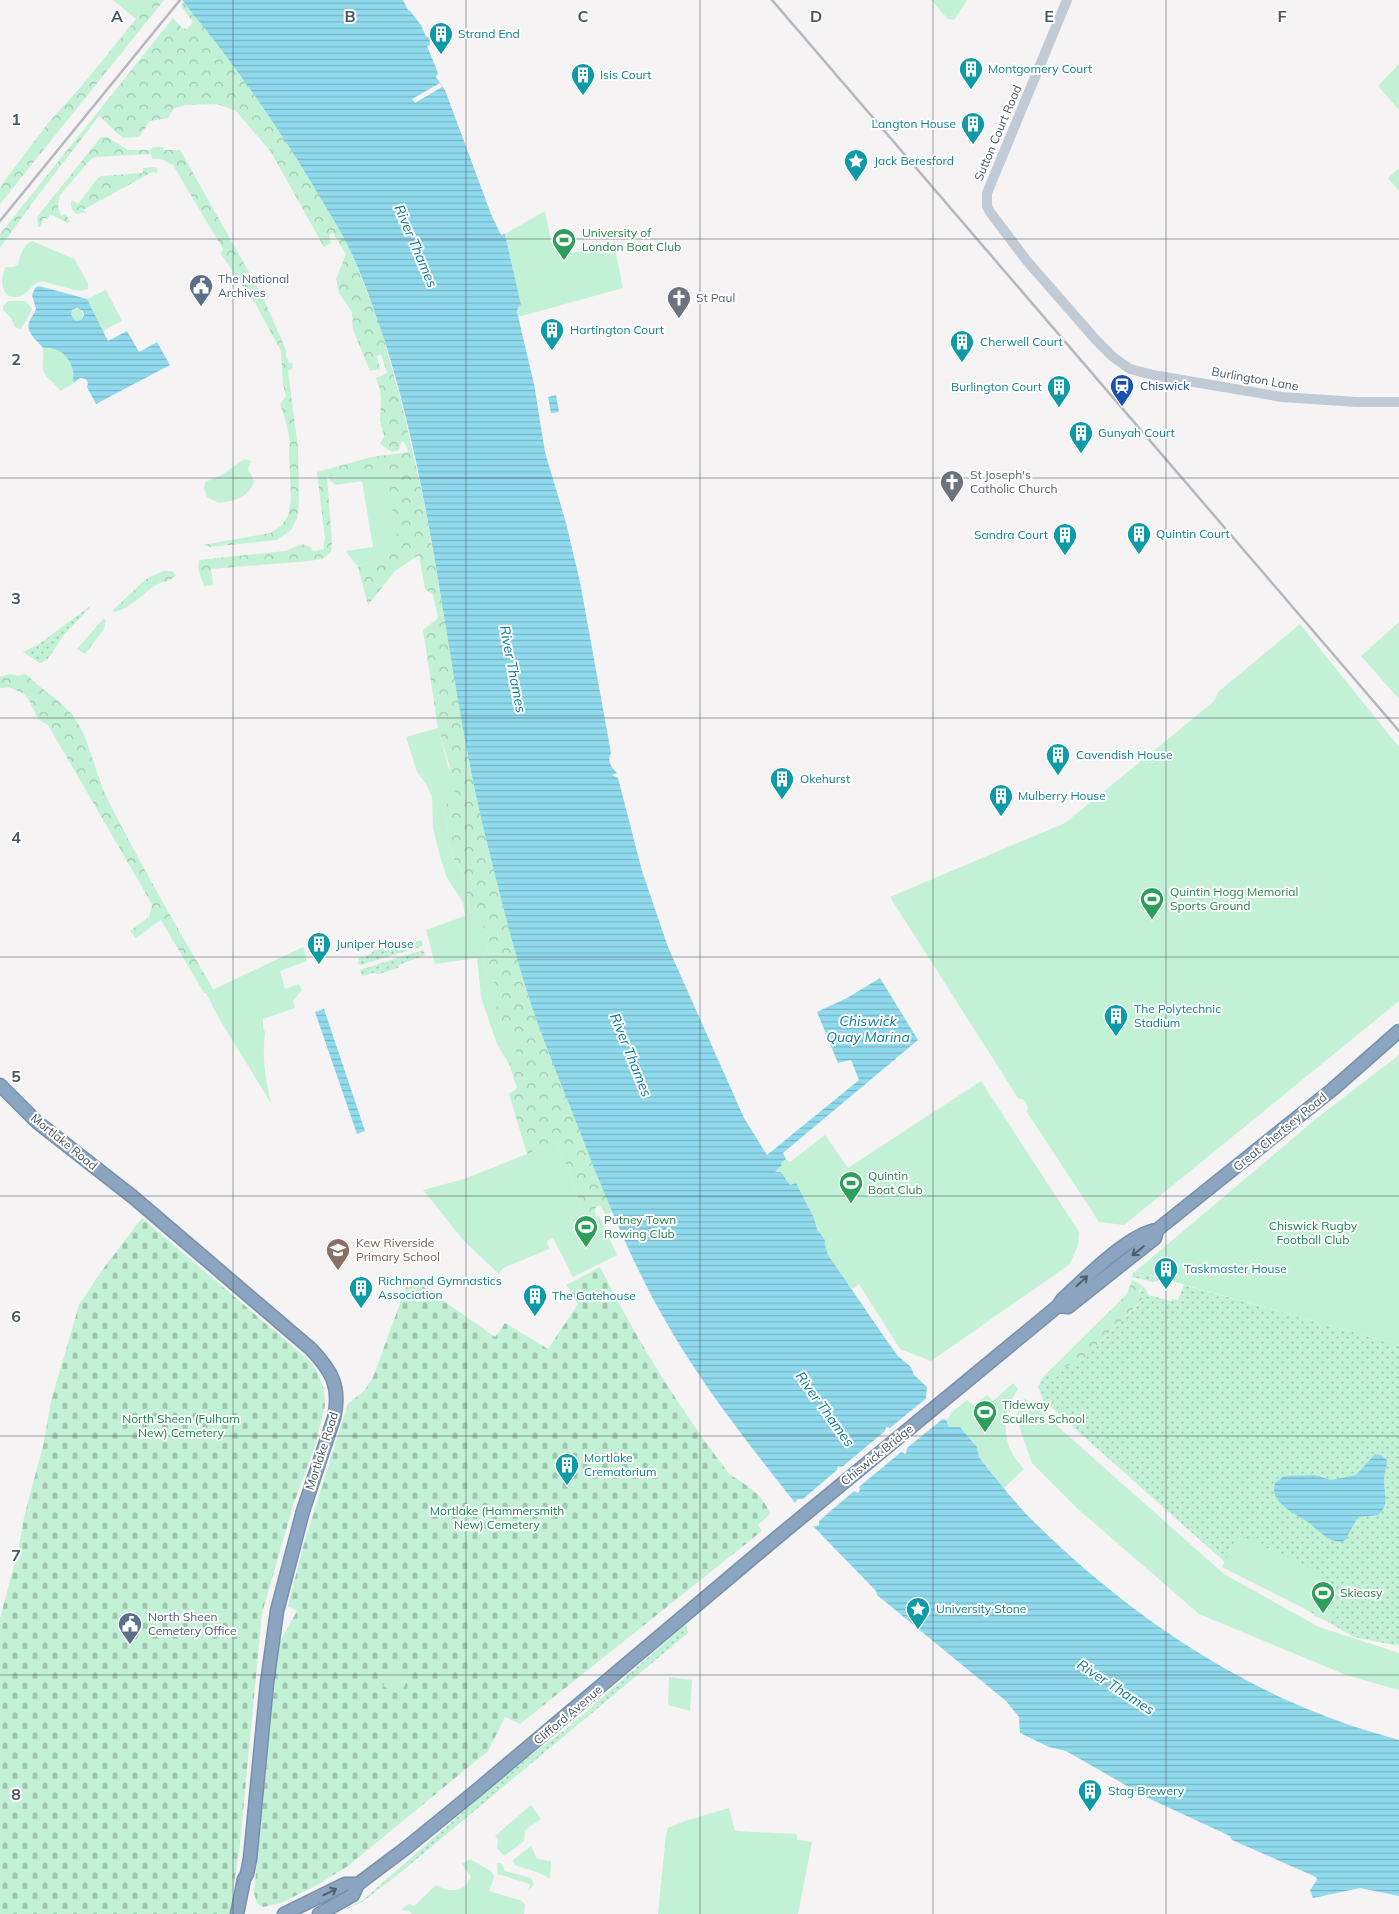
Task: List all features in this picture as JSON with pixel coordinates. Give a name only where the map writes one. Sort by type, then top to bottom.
[{"type":"highway","name":"Great Chertsey Road","points":[[1058,1306],[1068,1307],[1112,1264],[1154,1238],[1157,1230],[1333,1089],[1399,1031]]},
{"type":"highway","name":"Mortlake Road","points":[[0,1085],[37,1122],[133,1197],[311,1349],[323,1362],[335,1384],[337,1405],[334,1418],[303,1511],[277,1611],[267,1683],[248,1874],[250,1880],[245,1914]]},
{"type":"highway","name":"Chiswick Bridge","points":[[774,1540],[1058,1306]]},
{"type":"highway","name":"Clifford Avenue","points":[[319,1914],[353,1895],[358,1884],[406,1848],[512,1761],[774,1540]]},
{"type":"highway","name":"Mortlake Road","points":[[237,1914],[244,1879],[248,1874]]},
{"type":"highway","name":"Clifford Avenue","points":[[284,1914],[345,1884],[358,1884]]},
{"type":"street","name":"Sutton Court Road","points":[[1067,0],[987,193],[987,200],[990,212],[1027,261],[1112,356]]},
{"type":"street","name":"Burlington Lane","points":[[1112,356],[1130,369],[1143,373],[1282,397],[1399,402]]},
{"type":"green space","points":[[113,0],[143,0],[136,19]]},
{"type":"green space","points":[[143,0],[164,0],[0,204],[0,187],[48,123],[80,88],[136,19]]},
{"type":"green space","points":[[186,0],[257,88],[344,234],[379,322],[402,405],[424,502],[466,738],[488,848],[528,996],[612,1212],[606,1215],[600,1205],[595,1208],[596,1218],[588,1223],[557,1142],[527,1154],[509,1094],[517,1088],[509,1064],[516,1052],[500,1025],[501,1015],[495,1009],[501,998],[499,988],[485,972],[482,961],[487,949],[489,934],[470,910],[461,869],[452,856],[451,848],[444,839],[448,828],[444,807],[450,767],[438,728],[423,630],[438,618],[433,595],[425,589],[419,555],[395,571],[368,605],[358,567],[388,553],[386,467],[327,477],[332,542],[331,552],[324,558],[310,561],[211,569],[213,585],[204,586],[198,569],[199,560],[285,551],[302,544],[314,551],[323,549],[325,538],[317,472],[372,457],[409,452],[404,442],[401,442],[399,450],[392,452],[380,444],[384,436],[380,420],[380,390],[376,378],[387,373],[381,354],[377,356],[380,369],[370,371],[353,330],[352,312],[339,293],[336,279],[346,254],[333,233],[329,235],[331,243],[324,247],[271,152],[236,111],[217,104],[186,105],[174,108],[168,118],[150,121],[139,137],[123,138],[99,116],[0,248],[0,234],[173,18],[182,28],[187,29],[193,22],[181,6]]},
{"type":"green space","points":[[931,0],[967,0],[954,20],[948,19]]},
{"type":"green space","points":[[1399,64],[1399,110],[1378,86]]},
{"type":"green space","points":[[101,137],[107,137],[128,150],[151,150],[153,147],[163,147],[164,150],[180,150],[262,295],[286,350],[289,363],[292,363],[293,368],[288,371],[298,448],[299,504],[297,518],[291,530],[277,540],[209,547],[203,545],[270,533],[281,526],[288,516],[291,500],[290,440],[280,404],[286,396],[283,385],[281,351],[250,294],[221,254],[223,249],[173,165],[161,159],[152,159],[151,154],[96,157],[91,159],[60,195],[58,206],[61,216],[66,214],[70,222],[68,223],[50,214],[48,219],[44,218],[40,227],[38,227],[37,217]]},
{"type":"green space","points":[[155,167],[158,170],[157,173],[152,172],[83,210],[87,212],[77,214],[72,208],[72,200],[78,204],[101,176],[143,173],[143,168]]},
{"type":"green space","points":[[1399,168],[1399,191],[1388,178]]},
{"type":"green space","name":"University of London Boat Club","points":[[545,211],[551,241],[568,238],[571,253],[614,244],[623,288],[518,317],[513,269],[505,234]]},
{"type":"green space","points":[[32,241],[74,259],[88,283],[88,289],[79,291],[41,281],[18,297],[9,296],[2,285],[4,271],[6,267],[14,267],[18,264],[24,248]]},
{"type":"green space","points":[[106,290],[122,321],[103,331],[87,299]]},
{"type":"green space","points":[[8,301],[25,301],[31,307],[32,310],[21,329],[15,327],[11,318],[3,310],[3,306]]},
{"type":"green space","points":[[79,309],[82,310],[82,320],[75,321],[72,320],[71,313],[72,310]]},
{"type":"green space","points":[[51,347],[65,356],[73,371],[74,383],[60,391],[43,369],[43,348]]},
{"type":"green space","points":[[244,459],[251,461],[248,469],[254,481],[249,491],[236,499],[219,503],[207,497],[204,488],[205,482],[222,475]]},
{"type":"green space","points":[[386,467],[397,538],[388,553],[358,567],[346,551],[373,547],[362,481],[335,485],[327,477],[357,470]]},
{"type":"green space","points":[[163,571],[172,571],[176,575],[170,580],[152,587],[126,608],[113,612],[146,579]]},
{"type":"green space","points":[[93,604],[63,636],[47,660],[40,663],[23,652],[39,644]]},
{"type":"green space","points":[[104,618],[106,621],[104,629],[85,654],[77,649]]},
{"type":"green space","points":[[1399,622],[1399,699],[1361,656]]},
{"type":"green space","name":"Quintin Hogg Memorial Sports Ground","points":[[1300,624],[1399,747],[1399,1001],[1124,1225],[1099,1222],[1027,1112],[1028,1107],[1024,1100],[1018,1098],[890,897],[1065,823],[1211,704],[1218,692]]},
{"type":"green space","points":[[11,674],[18,676],[26,674],[65,707],[76,720],[107,798],[212,987],[213,990],[209,998],[204,993],[161,920],[136,938],[130,931],[149,917],[152,904],[48,725],[38,719],[29,700],[23,693],[8,687],[0,688],[0,677]]},
{"type":"green space","points":[[438,728],[456,796],[444,807],[448,828],[444,839],[451,848],[452,857],[461,869],[470,910],[489,934],[487,949],[482,961],[485,972],[499,988],[501,998],[496,1009],[501,1015],[500,1025],[515,1035],[516,1052],[509,1064],[497,1044],[481,997],[477,958],[435,964],[426,930],[465,916],[463,902],[447,878],[440,856],[433,828],[432,797],[426,784],[417,772],[406,737]]},
{"type":"green space","points":[[421,940],[423,946],[361,965],[358,964],[359,958],[369,955],[375,950],[393,945],[399,947]]},
{"type":"green space","points":[[303,947],[307,961],[280,971],[285,989],[299,984],[302,990],[293,1001],[295,1008],[263,1019],[265,1069],[272,1105],[220,1020],[206,993]]},
{"type":"green space","points":[[423,950],[425,955],[399,965],[398,968],[379,974],[373,973],[362,976],[360,970]]},
{"type":"green space","name":"Chiswick Rugby Football Club","points":[[1399,1055],[1399,1345],[1136,1271],[1317,1118]]},
{"type":"green space","points":[[981,1081],[1079,1232],[1078,1245],[1070,1264],[931,1361],[900,1349],[859,1284],[852,1289],[830,1260],[825,1240],[817,1229],[814,1218],[796,1183],[790,1185],[781,1172],[775,1172],[786,1159],[790,1162],[825,1135],[848,1168]]},
{"type":"green space","points":[[557,1142],[588,1223],[599,1216],[617,1255],[573,1277],[553,1238],[547,1241],[549,1249],[503,1268],[499,1274],[465,1242],[423,1190],[464,1179]]},
{"type":"green space","name":"North Sheen (Fulham New) Cemetery","points":[[142,1218],[311,1362],[324,1390],[325,1406],[315,1446],[294,1503],[262,1613],[240,1844],[230,1912],[229,1914],[0,1914],[0,1618],[44,1442],[51,1401],[79,1305],[103,1269]]},
{"type":"green space","name":"Mortlake (Hammersmith New) Cemetery","points":[[600,1267],[658,1372],[691,1421],[727,1471],[761,1498],[770,1514],[758,1525],[762,1531],[520,1724],[505,1717],[488,1751],[348,1866],[317,1885],[281,1903],[263,1907],[257,1903],[254,1893],[278,1645],[297,1611],[288,1606],[304,1543],[348,1404],[365,1390],[373,1377],[408,1282],[413,1280],[418,1283],[495,1337],[505,1323],[548,1349],[578,1304],[567,1285]]},
{"type":"green space","points":[[1136,1271],[1161,1280],[1153,1282],[1132,1277]]},
{"type":"green space","points":[[1132,1280],[1139,1283],[1142,1288],[1139,1290],[1139,1294],[1144,1301],[1142,1300],[1082,1360],[1043,1377],[1127,1294]]},
{"type":"green space","points":[[1139,1283],[1146,1289],[1148,1295],[1171,1301],[1172,1299],[1178,1300],[1184,1285],[1399,1345],[1399,1646],[1354,1637],[1227,1564],[1043,1400],[1038,1387],[1043,1377],[1082,1360],[1143,1300],[1139,1294],[1142,1288]]},
{"type":"green space","name":"Tideway Scullers School","points":[[1013,1383],[1018,1389],[1007,1412],[1006,1437],[1012,1453],[1024,1469],[1004,1488],[979,1457],[977,1447],[960,1427],[949,1427],[946,1420],[951,1413],[967,1400],[973,1405],[987,1395],[993,1401]]},
{"type":"green space","points":[[1024,1399],[1029,1401],[1224,1574],[1319,1627],[1399,1653],[1399,1690],[1346,1675],[1199,1614],[1078,1509],[1032,1463],[1017,1414]]},
{"type":"green space","points":[[1239,1535],[1326,1575],[1311,1612],[1222,1567]]},
{"type":"green space","name":"Skieasy","points":[[1317,1605],[1333,1612],[1330,1621],[1314,1616]]},
{"type":"green space","points":[[686,1624],[688,1633],[395,1877],[362,1902],[336,1914],[363,1900],[487,1791],[564,1731]]},
{"type":"green space","points":[[391,1669],[409,1677],[400,1695],[383,1686]]},
{"type":"green space","points":[[669,1677],[692,1680],[690,1711],[668,1705]]},
{"type":"green space","points":[[531,1805],[541,1819],[525,1830],[524,1841],[504,1856],[497,1848],[498,1839],[495,1836]]},
{"type":"green space","points":[[729,1808],[735,1831],[797,1834],[797,1840],[812,1842],[798,1914],[658,1914],[668,1828]]},
{"type":"green space","points":[[531,1846],[537,1859],[551,1861],[550,1879],[538,1872],[515,1865],[513,1860]]},
{"type":"green space","points":[[470,1859],[492,1872],[494,1877],[489,1891],[522,1901],[525,1904],[524,1914],[412,1914],[409,1911],[401,1910],[409,1904],[414,1906],[436,1885],[451,1890],[460,1889],[471,1877],[462,1864]]},
{"type":"green space","points":[[497,1863],[501,1863],[505,1871],[531,1878],[534,1884],[528,1892],[530,1884],[498,1874]]},
{"type":"water","points":[[182,0],[403,0],[408,10],[421,25],[426,37],[429,37],[430,45],[427,46],[438,73],[436,77],[445,90],[491,214],[501,235],[505,234],[521,305],[518,307],[517,312],[534,384],[545,452],[566,523],[580,582],[611,753],[610,761],[611,766],[617,773],[612,775],[618,778],[642,871],[668,947],[744,1118],[767,1155],[859,1080],[851,1060],[838,1063],[817,1012],[847,998],[880,978],[918,1040],[783,1153],[786,1159],[775,1172],[781,1172],[790,1185],[796,1183],[814,1218],[817,1229],[825,1240],[828,1255],[898,1356],[911,1367],[914,1375],[927,1387],[926,1397],[943,1419],[946,1420],[949,1427],[960,1427],[977,1447],[979,1457],[1008,1494],[1061,1548],[1134,1609],[1213,1661],[1254,1684],[1297,1704],[1348,1725],[1399,1740],[1399,1896],[1360,1888],[1313,1898],[1310,1890],[1317,1880],[1316,1877],[1232,1840],[1230,1836],[1148,1798],[1066,1751],[1049,1747],[1020,1733],[1019,1717],[1006,1701],[877,1595],[876,1591],[813,1526],[819,1525],[803,1499],[796,1501],[796,1504],[725,1412],[692,1365],[662,1315],[620,1230],[548,1050],[523,977],[507,923],[472,776],[419,474],[401,399],[380,326],[352,254],[311,182],[250,89]]},
{"type":"water","points":[[39,286],[87,299],[108,341],[127,331],[139,352],[157,342],[170,365],[96,404],[87,387],[86,379],[80,378],[74,383],[73,371],[66,357],[58,350],[43,348],[30,332],[30,320],[36,309],[32,295],[35,288]],"holes":[[[77,308],[83,311],[84,315],[81,320],[76,321],[71,315],[72,310]]]},
{"type":"water","points":[[556,395],[559,412],[551,413],[548,397]]},
{"type":"water","points":[[324,1009],[365,1131],[357,1134],[315,1012]]},
{"type":"water","points":[[1375,1454],[1381,1455],[1387,1460],[1384,1477],[1386,1499],[1384,1507],[1378,1515],[1358,1517],[1346,1539],[1342,1542],[1332,1540],[1324,1535],[1284,1507],[1276,1496],[1274,1490],[1275,1483],[1284,1476],[1315,1475],[1331,1480],[1352,1476],[1357,1474]]},
{"type":"pier","points":[[440,83],[442,87],[415,103],[412,99]]},
{"type":"pier","points":[[929,1396],[945,1417],[907,1448],[906,1454],[901,1452],[859,1487],[858,1493],[854,1491],[819,1521],[819,1525],[811,1527],[816,1522],[802,1502],[794,1506],[796,1501],[803,1499],[837,1470],[838,1466],[842,1467],[885,1431],[886,1427],[890,1428]]},
{"type":"railway","points":[[0,221],[180,0]]},
{"type":"railway","points":[[772,0],[1399,731]]},
{"type":"place","name":"Strand End","points":[[441,55]]},
{"type":"place","name":"Montgomery Court","points":[[971,90]]},
{"type":"place","name":"Isis Court","points":[[583,96]]},
{"type":"place","name":"Langton House","points":[[973,145]]},
{"type":"place","name":"Jack Beresford","points":[[856,182]]},
{"type":"place","name":"University of London Boat Club","points":[[564,261]]},
{"type":"place","name":"The National Archives","points":[[201,307]]},
{"type":"place","name":"St Paul","points":[[679,319]]},
{"type":"place","name":"Hartington Court","points":[[552,351]]},
{"type":"place","name":"Cherwell Court","points":[[962,363]]},
{"type":"place","name":"Chiswick","points":[[1122,407]]},
{"type":"place","name":"Burlington Court","points":[[1059,408]]},
{"type":"place","name":"Gunyah Court","points":[[1081,454]]},
{"type":"place","name":"St Joseph's Catholic Church","points":[[952,503]]},
{"type":"place","name":"Quintin Court","points":[[1139,555]]},
{"type":"place","name":"Sandra Court","points":[[1065,556]]},
{"type":"place","name":"Cavendish House","points":[[1058,776]]},
{"type":"place","name":"Okehurst","points":[[782,800]]},
{"type":"place","name":"Mulberry House","points":[[1001,817]]},
{"type":"place","name":"Quintin Hogg Memorial Sports Ground","points":[[1152,920]]},
{"type":"place","name":"Juniper House","points":[[319,965]]},
{"type":"place","name":"The Polytechnic Stadium","points":[[1116,1037]]},
{"type":"place","name":"Quintin Boat Club","points":[[851,1204]]},
{"type":"place","name":"Putney Town Rowing Club","points":[[586,1248]]},
{"type":"place","name":"Kew Riverside Primary School","points":[[338,1271]]},
{"type":"place","name":"Taskmaster House","points":[[1166,1290]]},
{"type":"place","name":"Richmond Gymnastics Association","points":[[361,1309]]},
{"type":"place","name":"The Gatehouse","points":[[535,1317]]},
{"type":"place","name":"Tideway Scullers School","points":[[985,1433]]},
{"type":"place","name":"Mortlake Crematorium","points":[[567,1486]]},
{"type":"place","name":"Skieasy","points":[[1323,1614]]},
{"type":"place","name":"University Stone","points":[[918,1630]]},
{"type":"place","name":"North Sheen Cemetery Office","points":[[130,1645]]},
{"type":"place","name":"Stag Brewery","points":[[1090,1812]]},
{"type":"water label","name":"River Thames","points":[[416,246]]},
{"type":"water label","name":"River Thames","points":[[513,669]]},
{"type":"water label","name":"Chiswick Quay Marina","points":[[868,1030]]},
{"type":"water label","name":"River Thames","points":[[631,1055]]},
{"type":"water label","name":"River Thames","points":[[825,1409]]},
{"type":"water label","name":"River Thames","points":[[1116,1687]]}]
